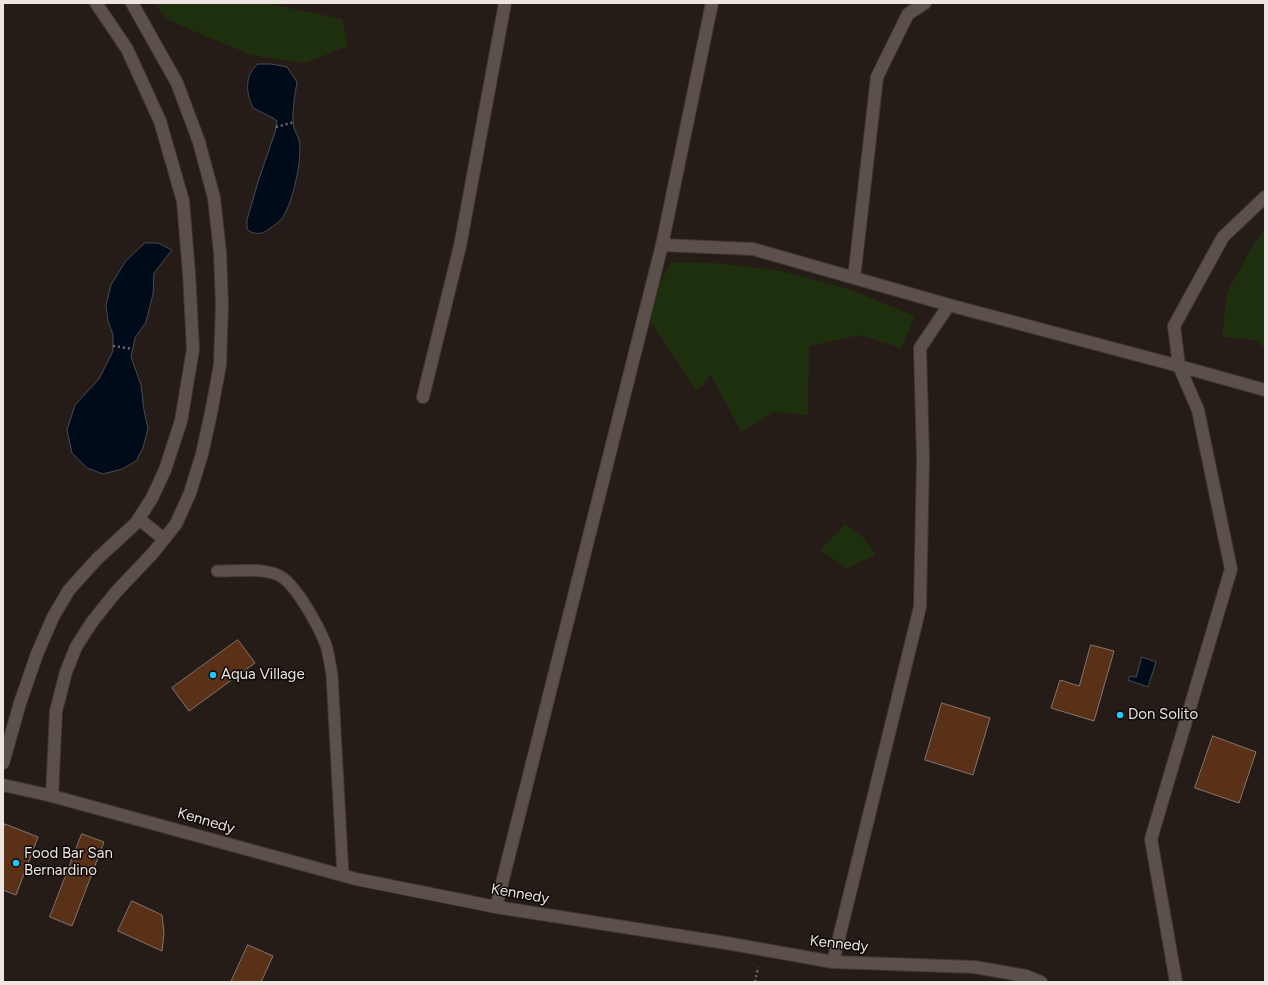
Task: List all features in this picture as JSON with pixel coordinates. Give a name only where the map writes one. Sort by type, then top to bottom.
[{"type":"street","points":[[3,763],[20,702],[37,654],[53,617],[70,590],[97,559],[136,523],[152,498],[168,463],[181,421],[193,349],[183,201],[160,121],[127,49],[96,3]]},
{"type":"street","points":[[52,796],[56,711],[66,672],[76,647],[92,622],[116,592],[153,553],[176,524],[190,493],[202,454],[212,413],[220,365],[222,304],[220,252],[214,198],[199,142],[177,83],[132,3]]},
{"type":"street","points":[[423,397],[460,246],[505,3]]},
{"type":"street","points":[[496,907],[662,245],[712,3]]},
{"type":"street","points":[[854,278],[877,77],[908,14],[925,3]]},
{"type":"street","points":[[1176,982],[1151,839],[1231,569],[1198,410],[1180,366],[1174,326],[1223,237],[1265,197]]},
{"type":"street","points":[[662,245],[753,249],[949,305],[1265,390]]},
{"type":"street","points":[[833,962],[920,607],[923,458],[920,348],[949,305]]},
{"type":"street","points":[[139,519],[164,539]]},
{"type":"street","name":"Kennedy","points":[[3,785],[52,796],[343,876],[496,907],[726,943],[833,962],[974,967],[1026,976],[1041,982]]},
{"type":"lane","points":[[217,571],[264,571],[279,575],[293,587],[312,616],[326,645],[332,675],[343,876]]},
{"type":"path","points":[[276,127],[294,122]]},
{"type":"path","points":[[113,346],[133,349]]},
{"type":"green space","points":[[155,3],[265,3],[342,19],[348,46],[305,63],[251,55],[168,20]]},
{"type":"green space","points":[[1265,229],[1265,348],[1255,340],[1222,337],[1227,292],[1256,240]]},
{"type":"green space","points":[[671,262],[714,263],[777,270],[849,289],[915,316],[901,348],[860,335],[809,346],[808,415],[774,412],[741,432],[711,375],[702,386],[696,390],[645,313]]},
{"type":"green space","points":[[845,524],[862,536],[876,555],[847,568],[820,550]]},
{"type":"water","points":[[258,64],[271,64],[287,67],[297,82],[293,117],[294,128],[299,140],[300,157],[294,190],[287,210],[278,222],[266,231],[258,234],[247,229],[247,220],[275,132],[277,121],[253,108],[249,96],[248,79],[253,68]]},
{"type":"water","points":[[145,243],[158,243],[172,250],[154,273],[153,294],[146,322],[135,338],[131,357],[141,385],[148,429],[143,448],[136,461],[122,469],[103,474],[87,468],[72,453],[67,430],[75,405],[99,379],[113,351],[113,335],[108,321],[106,305],[111,285],[125,262]]},
{"type":"water","points":[[1142,657],[1156,662],[1148,687],[1128,680],[1130,676],[1136,677]]},
{"type":"building","name":"Aqua Village","points":[[238,640],[255,663],[189,711],[172,688]]},
{"type":"building","points":[[1091,645],[1114,651],[1094,721],[1051,708],[1060,680],[1079,686]]},
{"type":"building","points":[[942,703],[990,718],[973,775],[925,760]]},
{"type":"building","points":[[1213,736],[1256,752],[1239,803],[1195,788]]},
{"type":"building","name":"Food Bar San Bernardino","points":[[5,824],[38,837],[16,895],[3,890],[3,829]]},
{"type":"building","points":[[82,834],[104,842],[72,926],[50,917]]},
{"type":"building","points":[[132,901],[162,915],[164,933],[162,951],[118,931]]},
{"type":"building","points":[[248,945],[273,956],[261,982],[231,982]]},
{"type":"place","name":"Aqua Village","points":[[213,675]]},
{"type":"place","name":"Don Solito","points":[[1120,715]]},
{"type":"place","name":"Food Bar San Bernardino","points":[[16,863]]}]
